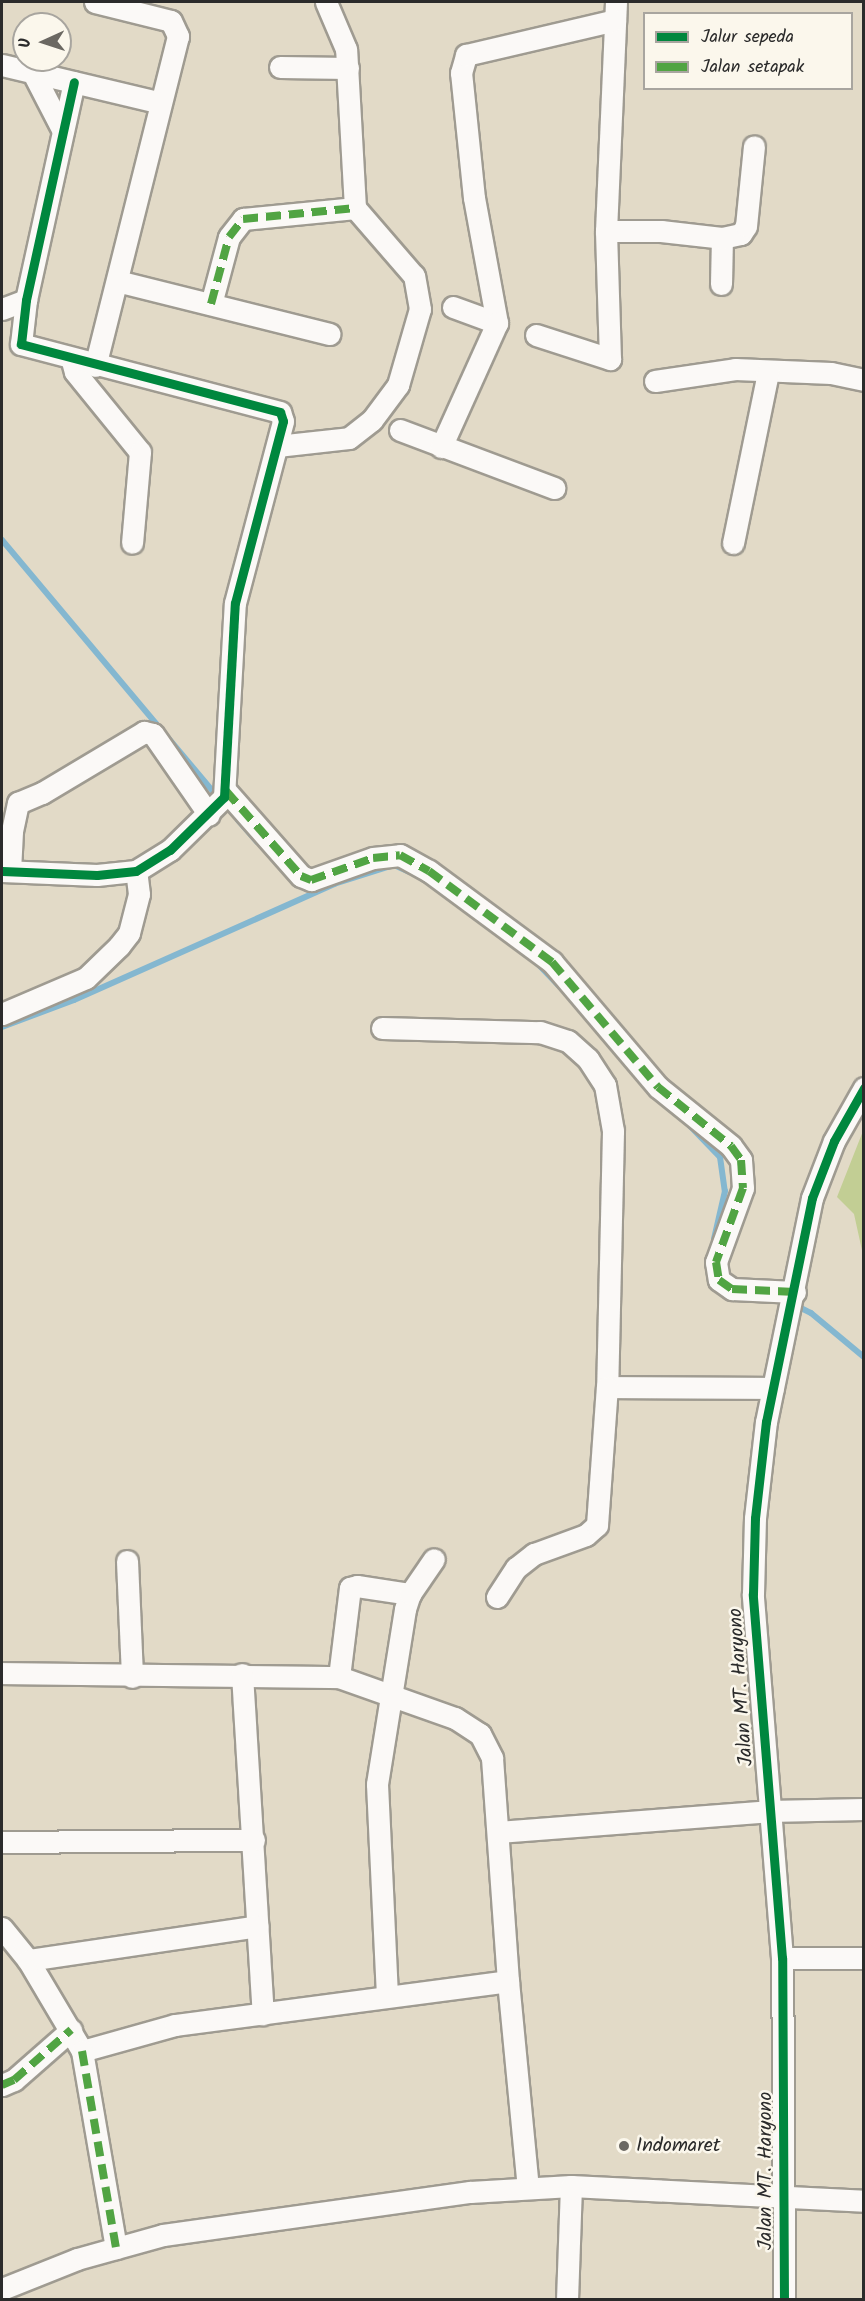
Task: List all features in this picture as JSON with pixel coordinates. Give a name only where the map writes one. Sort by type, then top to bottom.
[{"type":"street","points":[[94,2],[171,21],[178,36],[95,366]]},
{"type":"street","points":[[277,446],[334,441],[359,432],[390,400],[407,363],[420,309],[418,290],[405,263],[355,208],[348,68],[343,35],[326,2]]},
{"type":"street","points":[[441,447],[497,323],[474,198],[461,73],[465,55],[615,11],[606,231],[610,359],[536,335]]},
{"type":"street","points":[[2,65],[162,103]]},
{"type":"street","points":[[280,67],[348,68]]},
{"type":"street","points":[[33,73],[63,131]]},
{"type":"street","points":[[74,82],[26,300],[21,344],[72,360],[280,412],[283,421],[235,603],[219,802],[170,850],[136,871],[97,875],[6,871],[18,803],[42,793],[144,732],[153,734],[219,802],[301,876],[311,880],[383,855],[400,855],[429,871],[552,962],[658,1087],[730,1146],[741,1160],[743,1188],[716,1262],[719,1280],[732,1289],[795,1292]]},
{"type":"street","points":[[606,231],[661,231],[722,238],[741,234],[746,226],[754,146]]},
{"type":"street","points":[[211,304],[229,237],[243,219],[355,208]]},
{"type":"street","points":[[721,284],[722,238]]},
{"type":"street","points":[[117,281],[329,334]]},
{"type":"street","points":[[2,309],[26,300]]},
{"type":"street","points":[[453,307],[497,323]]},
{"type":"street","points":[[72,360],[75,372],[140,452],[132,543]]},
{"type":"street","points":[[655,381],[735,369],[831,373],[864,380]]},
{"type":"street","points":[[734,543],[768,372]]},
{"type":"street","points":[[400,430],[554,488]]},
{"type":"street","points":[[2,1014],[86,978],[119,946],[129,933],[139,894],[136,871]]},
{"type":"street","points":[[382,1028],[540,1032],[568,1041],[588,1059],[605,1085],[613,1131],[607,1387],[597,1525],[586,1535],[534,1554],[516,1568],[497,1597]]},
{"type":"street","name":"Jalan MT. Haryono","points":[[784,2300],[782,1958],[768,1811],[753,1594],[755,1518],[773,1388],[795,1292],[812,1198],[834,1141],[864,1088]]},
{"type":"street","points":[[607,1387],[773,1388]]},
{"type":"street","points":[[387,1996],[376,1818],[377,1784],[410,1594],[434,1559]]},
{"type":"street","points":[[127,1561],[132,1677]]},
{"type":"street","points":[[339,1677],[350,1588],[357,1586],[410,1594]]},
{"type":"street","points":[[2,1673],[132,1677],[242,1674],[339,1677],[455,1718],[480,1734],[492,1758],[508,1981],[528,2187]]},
{"type":"street","points":[[242,1674],[263,2014]]},
{"type":"street","points":[[498,1832],[768,1811],[864,1809]]},
{"type":"street","points":[[2,1842],[254,1840]]},
{"type":"street","points":[[28,1960],[258,1926]]},
{"type":"street","points":[[2,1928],[28,1960],[82,2051],[116,2248]]},
{"type":"street","points":[[782,1958],[864,1958]]},
{"type":"street","points":[[82,2051],[175,2025],[508,1981]]},
{"type":"street","points":[[2,2085],[14,2080],[70,2030]]},
{"type":"street","points":[[567,2300],[571,2186]]},
{"type":"street","points":[[2,2289],[116,2248],[216,2225],[528,2187],[571,2186],[864,2201]]},
{"type":"green space","points":[[863,1131],[863,1255],[854,1214],[837,1197]]},
{"type":"waterway","points":[[2,540],[218,797]]},
{"type":"waterway","points":[[238,820],[257,842]]},
{"type":"waterway","points":[[2,1027],[74,1000],[334,884],[394,865],[410,872]]},
{"type":"waterway","points":[[535,961],[561,988]]},
{"type":"waterway","points":[[689,1125],[720,1157],[725,1191],[714,1239]]},
{"type":"waterway","points":[[795,1305],[811,1313],[864,1357]]},
{"type":"marked path","points":[[211,304],[229,237],[243,219],[355,208]]},
{"type":"marked path","points":[[226,791],[301,876],[311,880],[373,858],[400,855],[429,871],[552,962],[658,1087],[731,1146],[741,1160],[743,1188],[716,1262],[719,1280],[732,1289],[795,1292]]},
{"type":"marked path","points":[[2,2085],[14,2080],[71,2030]]},
{"type":"marked path","points":[[82,2051],[116,2248]]},
{"type":"cycle path","points":[[2,871],[97,875],[136,871],[170,850],[224,797],[235,603],[283,421],[280,412],[21,344],[26,300],[74,82]]},
{"type":"cycle path","points":[[784,2300],[782,1958],[753,1594],[755,1518],[766,1422],[812,1198],[834,1141],[864,1088]]},
{"type":"place","name":"Indomaret","points":[[624,2146]]}]
